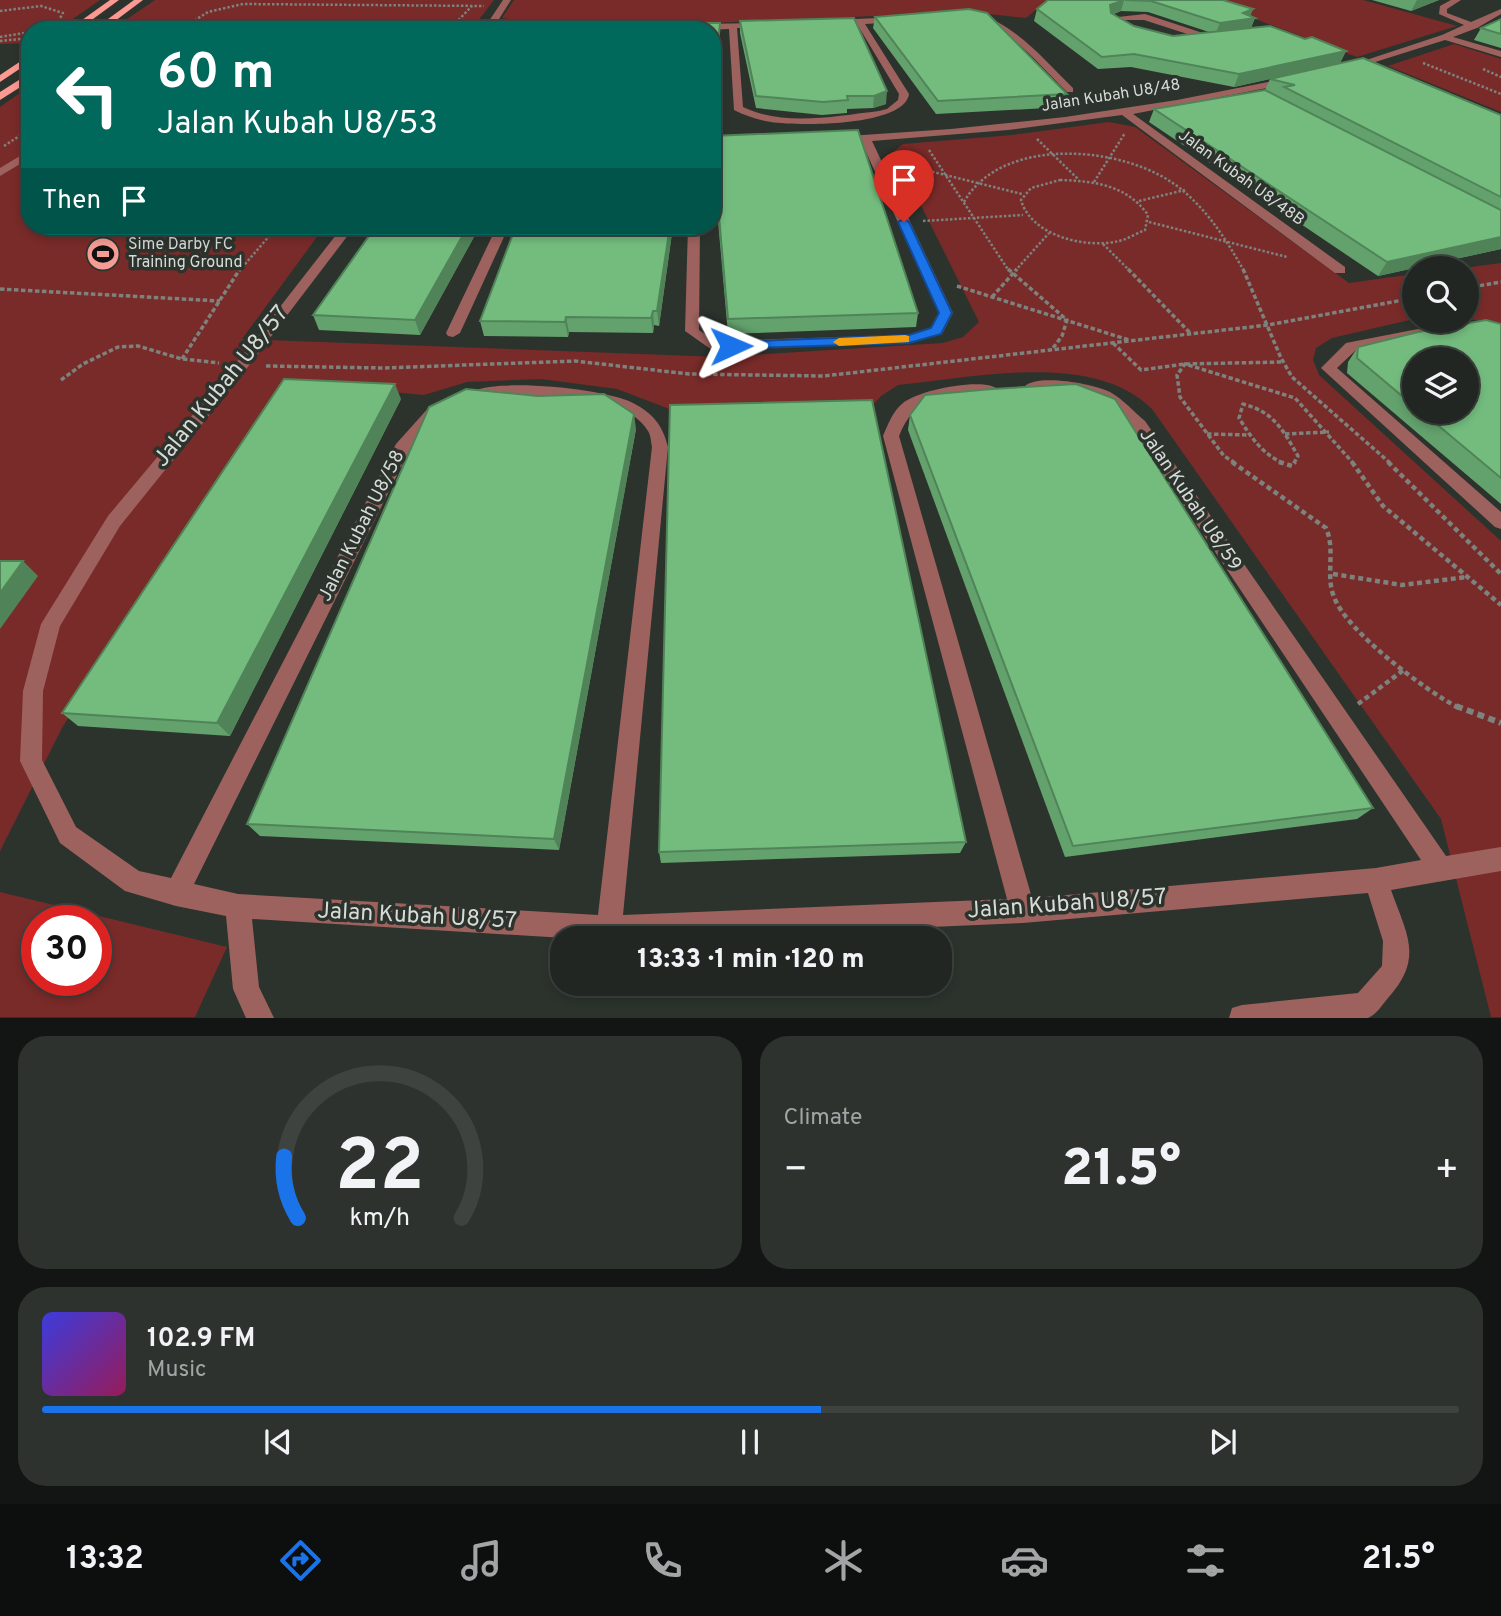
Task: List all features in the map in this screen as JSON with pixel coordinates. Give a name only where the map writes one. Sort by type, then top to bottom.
[{"type":"main road","points":[[85,21],[115,0]]},
{"type":"main road","points":[[110,21],[139,0]]},
{"type":"main road","points":[[0,79],[21,64]]},
{"type":"main road","points":[[0,97],[21,82]]},
{"type":"street","points":[[1457,0],[1443,8],[1443,14],[1474,26]]},
{"type":"street","points":[[493,21],[505,3]]},
{"type":"street","points":[[1337,70],[1399,54],[1474,26],[1501,10]]},
{"type":"street","points":[[967,15],[988,19],[1003,27],[1070,90]]},
{"type":"street","points":[[1135,34],[1114,23],[1113,18],[1145,17],[1215,40]]},
{"type":"street","points":[[822,23],[914,18]]},
{"type":"street","points":[[733,27],[738,108],[758,117],[789,120],[879,114],[891,111],[903,101],[904,94],[860,22]]},
{"type":"street","points":[[721,27],[771,25]]},
{"type":"street","points":[[1188,44],[1228,37]]},
{"type":"street","points":[[1445,37],[1501,54]]},
{"type":"street","points":[[1350,60],[1375,70]]},
{"type":"street","name":"Jalan Kubah U8/48","points":[[827,140],[919,135],[1129,116],[1299,79]]},
{"type":"street","points":[[1248,90],[1260,97]]},
{"type":"street","name":"Jalan Kubah U8/48B","points":[[1129,116],[1340,270]]},
{"type":"street","points":[[694,235],[692,331],[712,346],[909,339],[937,331],[946,313],[865,138]]},
{"type":"street","points":[[0,173],[21,159]]},
{"type":"street","name":"Jalan Kubah U8/57","points":[[342,235],[242,365],[114,521],[51,624],[33,691],[31,761],[68,835],[134,882],[176,894],[238,906],[575,926]]},
{"type":"street","points":[[453,333],[499,235]]},
{"type":"street","points":[[1420,333],[1352,346],[1328,368],[1501,522]]},
{"type":"street","name":"Jalan Kubah U8/59","points":[[1023,911],[891,436],[896,418],[909,404],[927,394],[1061,384],[1105,396],[1139,425],[1440,868]]},
{"type":"street","name":"Jalan Kubah U8/58","points":[[176,894],[404,443],[436,409],[461,397],[514,389],[598,397],[623,403],[656,429],[660,447],[609,926]]},
{"type":"street","name":"Jalan Kubah U8/57","points":[[658,926],[1023,911],[1376,880],[1501,859]]},
{"type":"street","points":[[1242,1017],[1364,1006],[1395,971],[1396,941],[1376,880]]},
{"type":"street","points":[[238,906],[246,989],[261,1017]]},
{"type":"path","points":[[318,4],[322,0]]},
{"type":"path","points":[[194,21],[208,12],[232,5],[471,6],[505,3]]},
{"type":"path","points":[[0,11],[39,6],[55,8],[62,13],[57,21]]},
{"type":"path","points":[[457,21],[471,6]]},
{"type":"path","points":[[0,39],[21,34]]},
{"type":"path","points":[[0,39],[21,38]]},
{"type":"path","points":[[1399,54],[1501,94]]},
{"type":"path","points":[[1094,182],[1109,159],[1129,116]]},
{"type":"path","points":[[1023,126],[1079,180]]},
{"type":"path","points":[[0,148],[21,135]]},
{"type":"path","points":[[919,135],[1012,275],[1067,320]]},
{"type":"path","points":[[964,202],[975,183],[1004,164],[1053,155],[1109,159],[1151,169],[1186,190],[1218,227],[1256,296],[1281,362],[1299,386],[1390,463],[1435,512],[1501,574]]},
{"type":"path","points":[[873,157],[1022,194],[1044,182],[1094,182],[1111,187],[1138,201],[1148,215],[1149,222],[1145,230],[1135,237],[1103,243],[1075,241],[1049,233],[1023,215],[1019,204],[1022,194]]},
{"type":"path","points":[[1138,201],[1186,190]]},
{"type":"path","points":[[904,222],[1023,215]]},
{"type":"path","points":[[1149,222],[1288,257]]},
{"type":"path","points":[[992,297],[1049,233]]},
{"type":"path","points":[[182,359],[238,272],[270,235]]},
{"type":"path","points":[[1103,243],[1191,334]]},
{"type":"path","points":[[930,278],[1130,340]]},
{"type":"path","points":[[1479,286],[1501,282]]},
{"type":"path","points":[[0,289],[220,301]]},
{"type":"path","points":[[1053,349],[1062,336],[1067,320]]},
{"type":"path","points":[[1113,343],[1141,370],[1185,364],[1281,362]]},
{"type":"path","points":[[1185,364],[1295,398],[1329,432],[1383,506],[1501,605]]},
{"type":"path","points":[[1185,364],[1177,375],[1180,397],[1224,456],[1248,476],[1326,528],[1333,542],[1333,595],[1338,606],[1432,692],[1501,723]]},
{"type":"path","points":[[1243,404],[1261,407],[1276,416],[1285,434],[1298,456],[1292,466],[1277,463],[1260,452],[1239,418],[1243,404]]},
{"type":"path","points":[[1285,434],[1329,432]]},
{"type":"path","points":[[1207,434],[1250,435]]},
{"type":"path","points":[[1333,574],[1402,585],[1467,577]]},
{"type":"path","points":[[1338,719],[1405,669]]},
{"type":"shaded area","points":[[0,0],[100,0],[70,21],[21,21],[21,43],[0,44]]},
{"type":"shaded area","points":[[155,0],[494,0],[478,21],[124,21]]},
{"type":"shaded area","points":[[514,0],[1048,0],[1026,18],[971,12],[721,23],[520,21],[502,18]]},
{"type":"shaded area","points":[[1190,0],[1363,0],[1457,26],[1357,57],[1258,20]]},
{"type":"shaded area","points":[[1454,44],[1501,59],[1501,112],[1388,66]]},
{"type":"shaded area","points":[[21,92],[21,235],[318,235],[242,339],[720,357],[943,343],[963,337],[979,322],[894,151],[903,144],[1012,135],[1109,122],[1135,127],[1349,283],[1402,276],[1402,322],[1332,338],[1316,348],[1313,360],[1319,375],[1501,541],[1501,1017],[1491,1017],[1441,819],[1152,409],[1127,391],[1098,379],[1065,374],[996,374],[898,385],[873,405],[680,413],[617,389],[541,379],[467,382],[424,395],[287,382],[63,726],[0,851],[0,107]]},
{"type":"shaded area","points":[[1501,263],[1501,323],[1479,320],[1479,266]]},
{"type":"shaded area","points":[[0,892],[54,905],[21,905],[21,996],[112,996],[112,919],[227,947],[195,1017],[0,1017]]},
{"type":"building","points":[[1048,0],[1124,0],[1110,5],[1111,13],[1134,26],[1173,36],[1270,26],[1305,39],[1312,37],[1346,51],[1239,74],[1134,54],[1102,57],[1037,9]]},
{"type":"building","points":[[1125,0],[1223,0],[1253,9],[1243,13],[1255,18],[1220,23],[1151,1]]},
{"type":"building","points":[[969,9],[987,13],[1067,94],[938,101],[875,17]]},
{"type":"building","points":[[854,18],[887,91],[874,96],[847,96],[848,100],[823,102],[756,96],[740,21]]},
{"type":"building","points":[[1501,19],[1501,34],[1481,28]]},
{"type":"building","points":[[1363,58],[1501,115],[1501,197],[1284,87],[1295,85],[1270,79]]},
{"type":"building","points":[[1265,90],[1501,210],[1501,237],[1414,256],[1402,256],[1402,259],[1387,262],[1154,109]]},
{"type":"building","points":[[858,130],[918,313],[728,319],[721,235],[721,136]]},
{"type":"building","points":[[370,235],[463,235],[415,320],[313,315]]},
{"type":"building","points":[[513,235],[669,235],[657,311],[653,311],[651,318],[566,317],[565,322],[480,321]]},
{"type":"building","points":[[1479,321],[1501,324],[1501,478],[1437,424],[1479,424],[1479,347],[1402,347],[1402,396],[1357,358],[1358,347],[1414,333],[1479,333]]},
{"type":"building","points":[[284,379],[395,384],[217,723],[62,713]]},
{"type":"building","points":[[1076,384],[1115,399],[1373,808],[1073,846],[910,415],[925,395]]},
{"type":"building","points":[[466,389],[538,396],[604,394],[634,414],[554,839],[247,824],[429,407]]},
{"type":"building","points":[[872,400],[966,842],[659,852],[670,405]]},
{"type":"building","points":[[0,561],[23,561],[0,593]]},
{"type":"slow traffic","points":[[839,342],[905,339]]},
{"type":"place","name":"Sime Darby FC Training Ground","points":[[103,254]]},
{"type":"route","points":[[731,346],[909,339],[937,331],[946,313],[904,222]]}]
